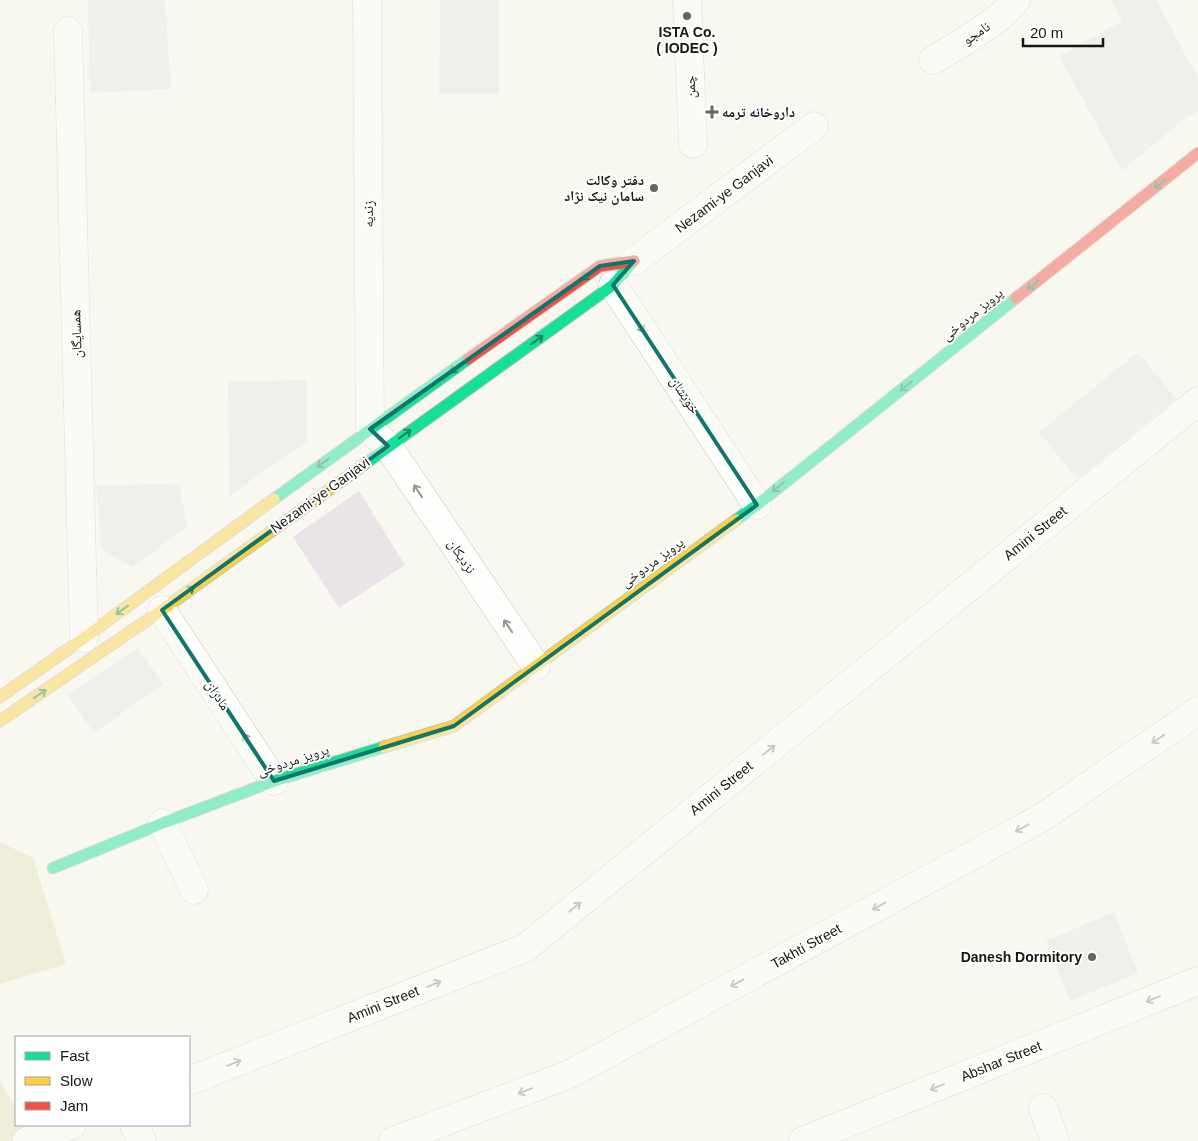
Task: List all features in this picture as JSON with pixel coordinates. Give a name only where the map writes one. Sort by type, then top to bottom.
[{"type":"street","name":"زندیه","points":[[367,0],[379,437]]},
{"type":"street","name":"چمن","points":[[687,0],[693,144]]},
{"type":"street","name":"نامجو","points":[[933,60],[980,31],[1002,15],[1016,0]]},
{"type":"street","name":"همسایگان","points":[[68,31],[91,646]]},
{"type":"street","name":"Nezami-ye Ganjavi","points":[[0,721],[91,646],[379,437],[613,285],[634,261],[814,126]]},
{"type":"street","name":"پرویز مردوخی","points":[[53,868],[163,823],[274,781],[454,726],[757,504],[1198,154]]},
{"type":"street","name":"Nezami-ye Ganjavi","points":[[0,697],[91,646],[162,610],[379,437],[600,266],[634,261]]},
{"type":"street","name":"خویشان","points":[[613,285],[757,504]]},
{"type":"street","name":"Amini Street","points":[[190,1081],[525,948],[1198,401]]},
{"type":"street","name":"نزدیکان","points":[[379,437],[536,666]]},
{"type":"street","name":"مادران","points":[[162,610],[274,781]]},
{"type":"street","name":"Takhti Street","points":[[393,1141],[570,1074],[1041,818],[1198,711]]},
{"type":"street","points":[[163,823],[194,890]]},
{"type":"street","name":"Abshar Street","points":[[803,1141],[1198,981]]},
{"type":"street","points":[[1043,1108],[1055,1141]]},
{"type":"street","points":[[27,1141],[69,1126]]},
{"type":"street","points":[[134,1126],[142,1141]]},
{"type":"highlighted area","points":[[634,261],[613,285],[757,505],[454,726],[274,781],[162,610],[388,446],[370,429],[600,266]]},
{"type":"shaded area","points":[[0,842],[33,858],[66,964],[0,984]]},
{"type":"shaded area","points":[[0,1081],[15,1106],[15,1126],[25,1126],[23,1141],[0,1141]]},
{"type":"building","points":[[88,0],[165,0],[171,89],[90,93]]},
{"type":"building","points":[[440,0],[499,0],[499,94],[439,94]]},
{"type":"building","points":[[1111,0],[1156,0],[1198,78],[1198,111],[1179,123],[1122,171],[1059,56],[1122,21]]},
{"type":"building","points":[[1138,352],[1176,399],[1077,479],[1039,432]]},
{"type":"building","points":[[306,380],[307,441],[229,496],[228,382]]},
{"type":"building","points":[[179,483],[187,527],[132,567],[101,549],[96,486]]},
{"type":"building","points":[[359,491],[405,565],[339,608],[293,537]]},
{"type":"building","points":[[138,648],[163,684],[94,733],[68,695]]},
{"type":"building","name":"Danesh Dormitory","points":[[1114,912],[1138,973],[1070,1001],[1046,941]]},
{"type":"traffic: fast","points":[[348,476],[613,285],[634,261]]},
{"type":"traffic: fast","points":[[736,520],[1016,298]]},
{"type":"traffic: fast","points":[[274,499],[468,359]]},
{"type":"traffic: fast","points":[[53,868],[163,823],[274,781],[384,747]]},
{"type":"traffic: slow","points":[[0,721],[162,610],[348,476]]},
{"type":"traffic: slow","points":[[0,697],[274,499]]},
{"type":"traffic: slow","points":[[384,747],[454,726],[736,520]]},
{"type":"traffic: jam","points":[[1016,298],[1198,153]]},
{"type":"traffic: jam","points":[[468,359],[600,266],[634,261]]},
{"type":"place","name":"ISTA Co. ( IODEC )","points":[[687,16]]},
{"type":"place","name":"داروخانه ترمه","points":[[712,112]]},
{"type":"place","name":"دفتر وکالت سامان نیک نژاد","points":[[654,188]]},
{"type":"place","name":"Danesh Dormitory","points":[[1092,957]]}]
